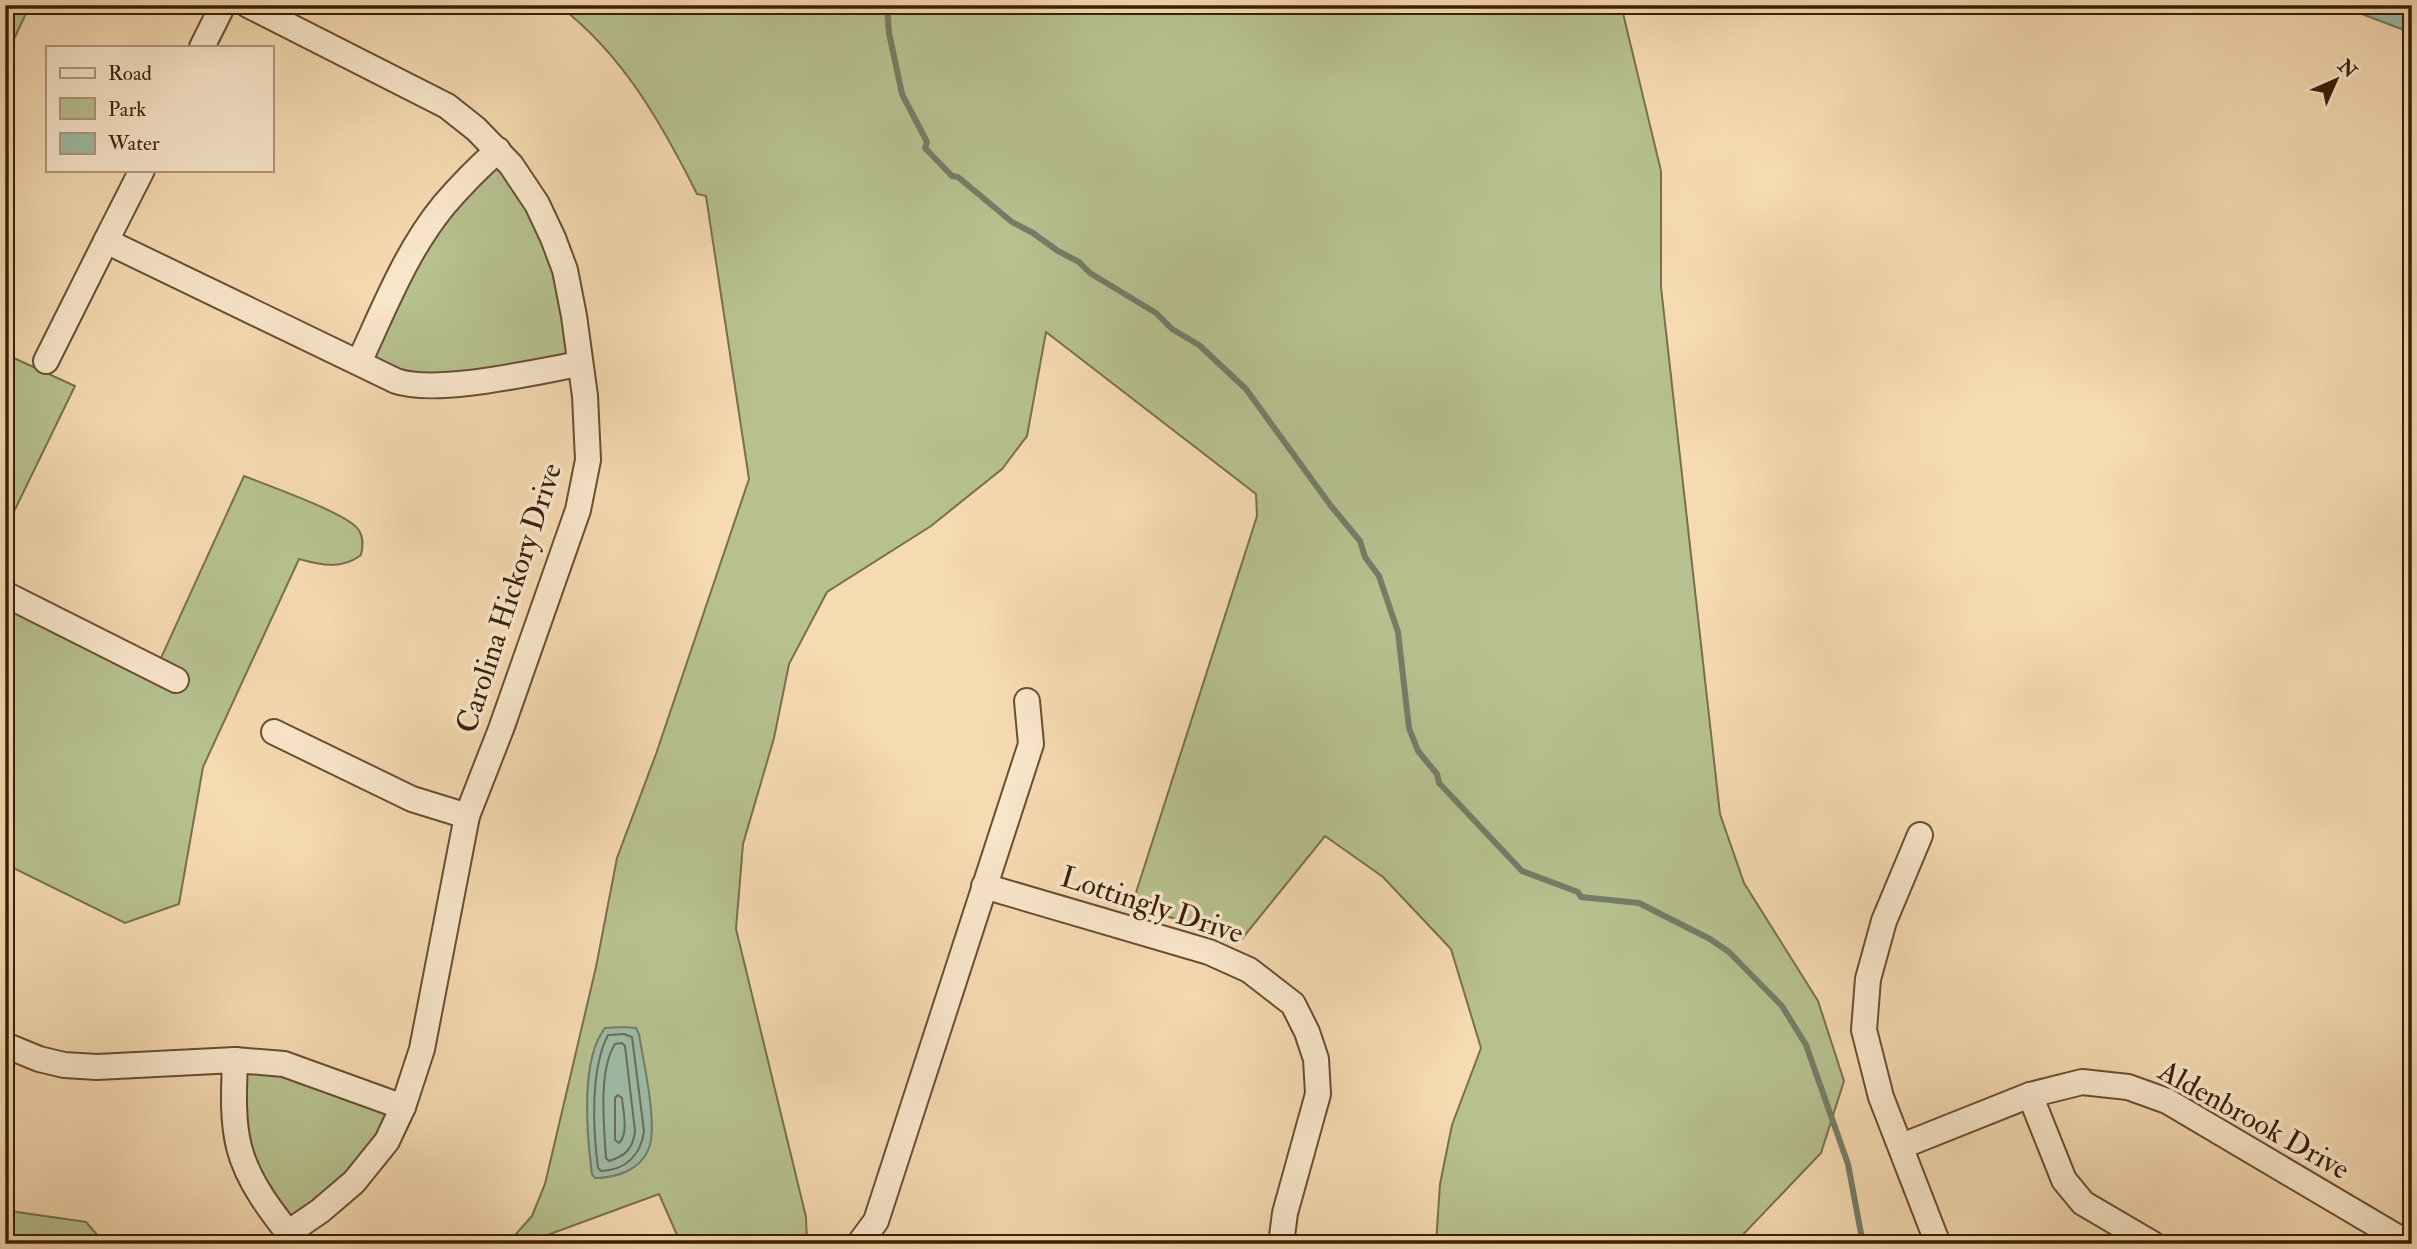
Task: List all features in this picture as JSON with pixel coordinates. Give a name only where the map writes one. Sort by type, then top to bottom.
[{"type":"street","points":[[202,46],[223,5]]},
{"type":"street","name":"Carolina Hickory Drive","points":[[248,5],[447,106],[476,129],[511,165],[537,204],[565,270],[585,396],[588,460],[578,510],[501,729],[467,816],[422,1049],[403,1107],[387,1141],[354,1182],[293,1238]]},
{"type":"street","points":[[359,362],[417,244],[444,206],[498,150]]},
{"type":"street","points":[[46,361],[141,172]]},
{"type":"street","points":[[106,241],[406,384],[427,385],[519,375],[579,364]]},
{"type":"street","points":[[5,594],[176,680]]},
{"type":"street","points":[[859,1244],[876,1220],[1031,744],[1027,701]]},
{"type":"street","points":[[274,732],[395,792],[467,816]]},
{"type":"street","points":[[1920,835],[1884,921],[1868,979],[1864,1030],[1881,1097],[1938,1244]]},
{"type":"street","name":"Lottingly Drive","points":[[984,886],[1209,952],[1249,970],[1293,1004],[1307,1032],[1316,1059],[1318,1094],[1285,1213],[1282,1244]]},
{"type":"street","points":[[5,1045],[39,1059],[97,1068],[235,1060],[284,1064],[403,1107]]},
{"type":"street","points":[[235,1060],[234,1102],[239,1146],[254,1183],[293,1238]]},
{"type":"street","name":"Aldenbrook Drive","points":[[1902,1146],[2030,1095],[2082,1082],[2128,1087],[2167,1101],[2409,1244]]},
{"type":"street","points":[[2030,1095],[2064,1180],[2083,1203],[2153,1244]]},
{"type":"green space","points":[[5,5],[30,5],[5,58]]},
{"type":"green space","points":[[558,5],[1621,5],[1661,171],[1661,287],[1720,814],[1744,883],[1818,1001],[1844,1081],[1821,1153],[1734,1244],[1436,1244],[1440,1184],[1452,1125],[1481,1048],[1451,949],[1383,877],[1325,836],[1241,940],[1132,905],[1257,516],[1256,494],[1046,332],[1027,436],[1002,469],[931,526],[827,592],[789,664],[774,738],[743,844],[736,929],[806,1217],[807,1244],[681,1244],[659,1194],[523,1244],[507,1244],[532,1216],[545,1184],[596,967],[617,858],[656,754],[749,479],[706,196],[697,194],[655,116],[621,67],[581,24]],"holes":[[[646,1080],[651,1131],[644,1153],[632,1168],[623,1172],[604,1176],[592,1174],[588,1115]]]},
{"type":"green space","points":[[498,150],[537,204],[579,364],[437,385],[359,362],[395,283]]},
{"type":"green space","points":[[5,354],[75,386],[5,530]]},
{"type":"green space","points":[[244,476],[351,522],[361,535],[361,555],[339,564],[299,559],[203,767],[179,904],[125,923],[5,864],[5,595],[156,669]]},
{"type":"green space","points":[[235,1060],[403,1107],[395,1127],[288,1233],[254,1183]]},
{"type":"green space","points":[[5,1208],[86,1222],[105,1244],[5,1244]]},
{"type":"water","points":[[2338,5],[2412,5],[2412,33]]},
{"type":"water","points":[[605,1028],[636,1028],[639,1034],[651,1108],[649,1148],[640,1162],[627,1171],[595,1178],[592,1174],[587,1120],[592,1059]]},
{"type":"waterway","points":[[887,5],[889,33],[902,94],[927,142],[925,148],[952,176],[958,177],[1012,222],[1079,262],[1090,273],[1156,313],[1172,329],[1199,345],[1246,389],[1331,506],[1360,541],[1365,557],[1379,576],[1398,632],[1409,728],[1418,751],[1437,774],[1439,783],[1522,871],[1578,892],[1581,897],[1639,903],[1710,939],[1729,952],[1782,1006],[1806,1045],[1848,1164],[1863,1244]]}]
